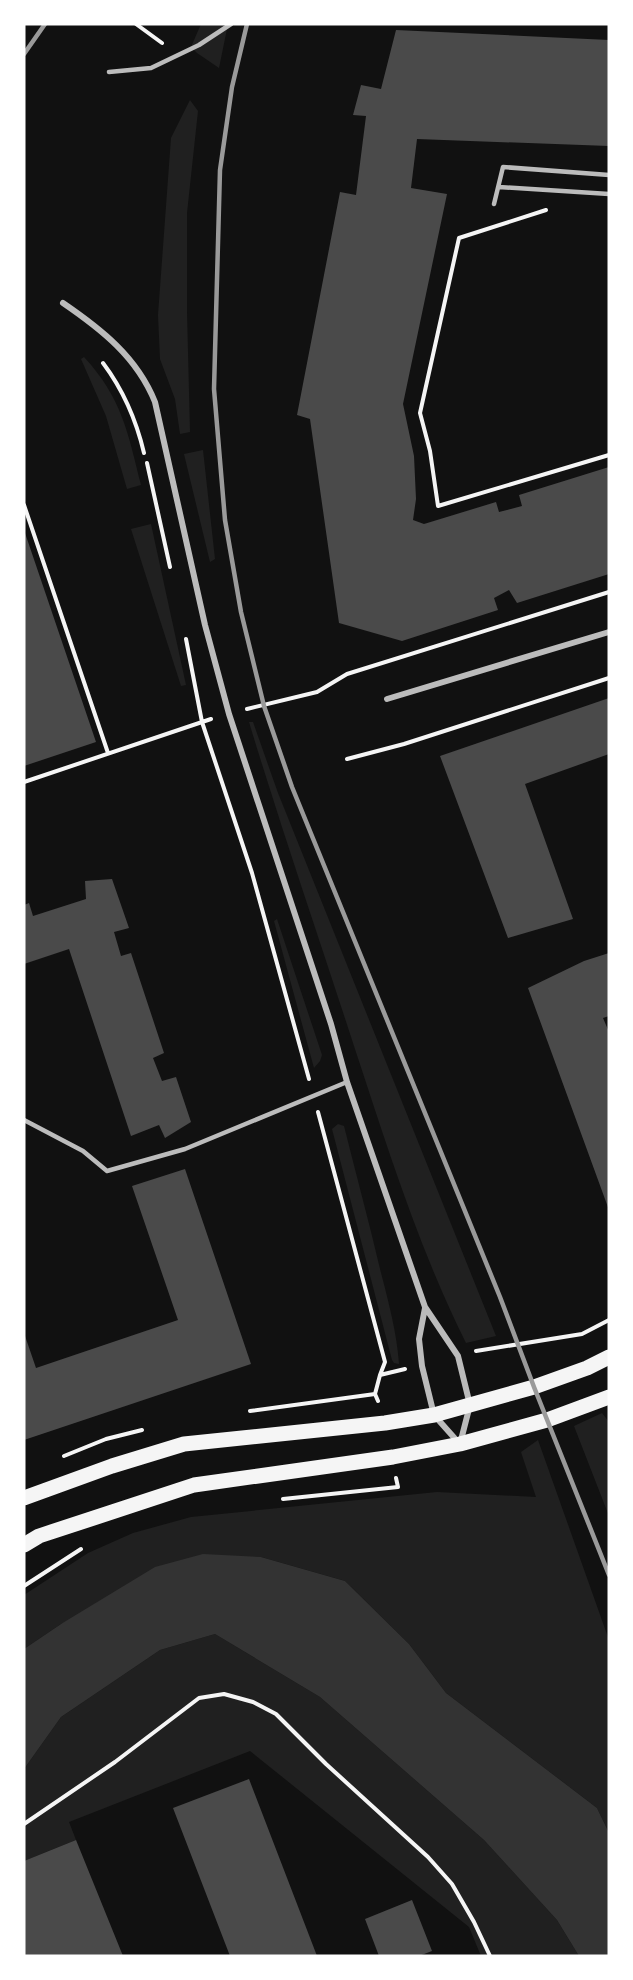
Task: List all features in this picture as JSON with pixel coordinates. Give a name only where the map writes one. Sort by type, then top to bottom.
[{"type":"main road","points":[[24,1498],[112,1466],[184,1444],[385,1423],[434,1415],[534,1387],[587,1368],[609,1357]]},
{"type":"main road","points":[[24,1545],[39,1536],[195,1485],[393,1457],[460,1444],[547,1420],[609,1397]]},
{"type":"street","points":[[63,303],[104,332],[120,349],[147,382],[155,402],[205,625],[229,714],[331,1023],[347,1082],[425,1307],[458,1356],[470,1405],[460,1444]]},
{"type":"street","points":[[387,699],[609,632]]},
{"type":"street","points":[[425,1307],[419,1339],[422,1365],[434,1415],[460,1444]]},
{"type":"lane","points":[[109,72],[151,68],[200,45],[231,24]]},
{"type":"lane","points":[[494,204],[503,166],[609,175]]},
{"type":"lane","points":[[499,187],[609,194]]},
{"type":"lane","points":[[24,1120],[83,1151],[107,1171],[184,1149],[347,1082]]},
{"type":"path","points":[[136,24],[166,46]]},
{"type":"path","points":[[553,207],[459,238],[420,413],[430,451],[438,506],[609,455]]},
{"type":"path","points":[[99,357],[113,376],[136,421],[172,577]]},
{"type":"path","points":[[24,505],[108,753]]},
{"type":"path","points":[[265,706],[317,692],[347,674],[609,592]]},
{"type":"path","points":[[185,631],[202,722],[252,873],[385,1362],[380,1375]]},
{"type":"path","points":[[347,759],[404,744],[609,678]]},
{"type":"path","points":[[24,782],[202,722]]},
{"type":"path","points":[[582,1334],[609,1320]]},
{"type":"path","points":[[281,1499],[398,1487]]},
{"type":"path","points":[[24,1586],[82,1548]]},
{"type":"path","points":[[24,1824],[115,1762],[199,1698],[224,1694],[253,1702],[276,1714],[326,1764],[428,1857],[452,1884],[490,1956]]},
{"type":"shaded area","points":[[201,24],[228,24],[219,68],[191,47]]},
{"type":"shaded area","points":[[190,100],[198,111],[187,213],[190,432],[180,434],[175,399],[160,359],[158,315],[171,138]]},
{"type":"shaded area","points":[[84,357],[107,387],[122,417],[141,485],[127,489],[106,416],[81,359]]},
{"type":"shaded area","points":[[203,450],[215,559],[210,562],[184,454]]},
{"type":"shaded area","points":[[151,524],[186,685],[181,686],[131,529]]},
{"type":"shaded area","points":[[249,722],[253,722],[278,793],[496,1336],[466,1343],[433,1271],[379,1121]]},
{"type":"shaded area","points":[[277,919],[322,1055],[314,1068],[274,921]]},
{"type":"shaded area","points":[[338,1124],[344,1126],[367,1216],[392,1316],[399,1364],[392,1360],[332,1129]]},
{"type":"shaded area","points":[[602,1413],[609,1422],[609,1516],[574,1426]]},
{"type":"shaded area","points":[[538,1440],[609,1640],[609,1833],[597,1808],[446,1693],[409,1644],[345,1581],[261,1557],[61,1624],[24,1649],[24,1595],[88,1553],[133,1533],[191,1517],[437,1492],[536,1497],[521,1452]]},
{"type":"shaded area","points":[[203,1554],[261,1557],[345,1581],[409,1644],[446,1693],[597,1808],[609,1833],[609,1956],[579,1956],[557,1920],[484,1840],[320,1697],[215,1634],[160,1650],[61,1717],[24,1769],[24,1649],[155,1567]]},
{"type":"shaded area","points":[[215,1634],[320,1697],[484,1840],[557,1920],[579,1956],[481,1956],[469,1927],[250,1751],[69,1822],[76,1840],[24,1861],[24,1769],[61,1717],[160,1650]]},
{"type":"building","points":[[396,30],[609,40],[609,146],[417,139],[411,188],[447,194],[403,404],[414,456],[416,499],[413,520],[424,524],[496,502],[499,512],[522,506],[519,495],[609,467],[609,574],[517,603],[509,590],[494,598],[498,610],[402,641],[339,623],[310,419],[297,415],[340,192],[356,195],[366,116],[353,115],[361,85],[381,89]]},
{"type":"building","points":[[24,530],[96,742],[24,766]]},
{"type":"building","points":[[609,698],[609,754],[525,784],[573,919],[508,938],[440,756]]},
{"type":"building","points":[[112,879],[129,928],[114,932],[121,956],[131,953],[164,1053],[153,1058],[162,1081],[176,1077],[191,1122],[165,1138],[159,1125],[131,1136],[69,949],[24,964],[24,905],[29,903],[33,916],[86,899],[85,881]]},
{"type":"building","points":[[609,953],[609,1016],[603,1018],[609,1032],[609,1210],[528,988],[584,961]]},
{"type":"building","points":[[185,1169],[251,1364],[24,1440],[24,1333],[36,1368],[178,1320],[132,1186]]},
{"type":"building","points":[[249,1779],[317,1956],[230,1956],[173,1808]]},
{"type":"building","points":[[76,1840],[123,1956],[24,1956],[24,1861]]},
{"type":"building","points":[[412,1900],[432,1951],[419,1956],[379,1956],[365,1919]]},
{"type":"railway","points":[[24,54],[45,24]]},
{"type":"railway","points":[[247,24],[232,87],[220,170],[214,389],[225,520],[241,612],[264,706],[292,787],[500,1297],[609,1575]]}]
